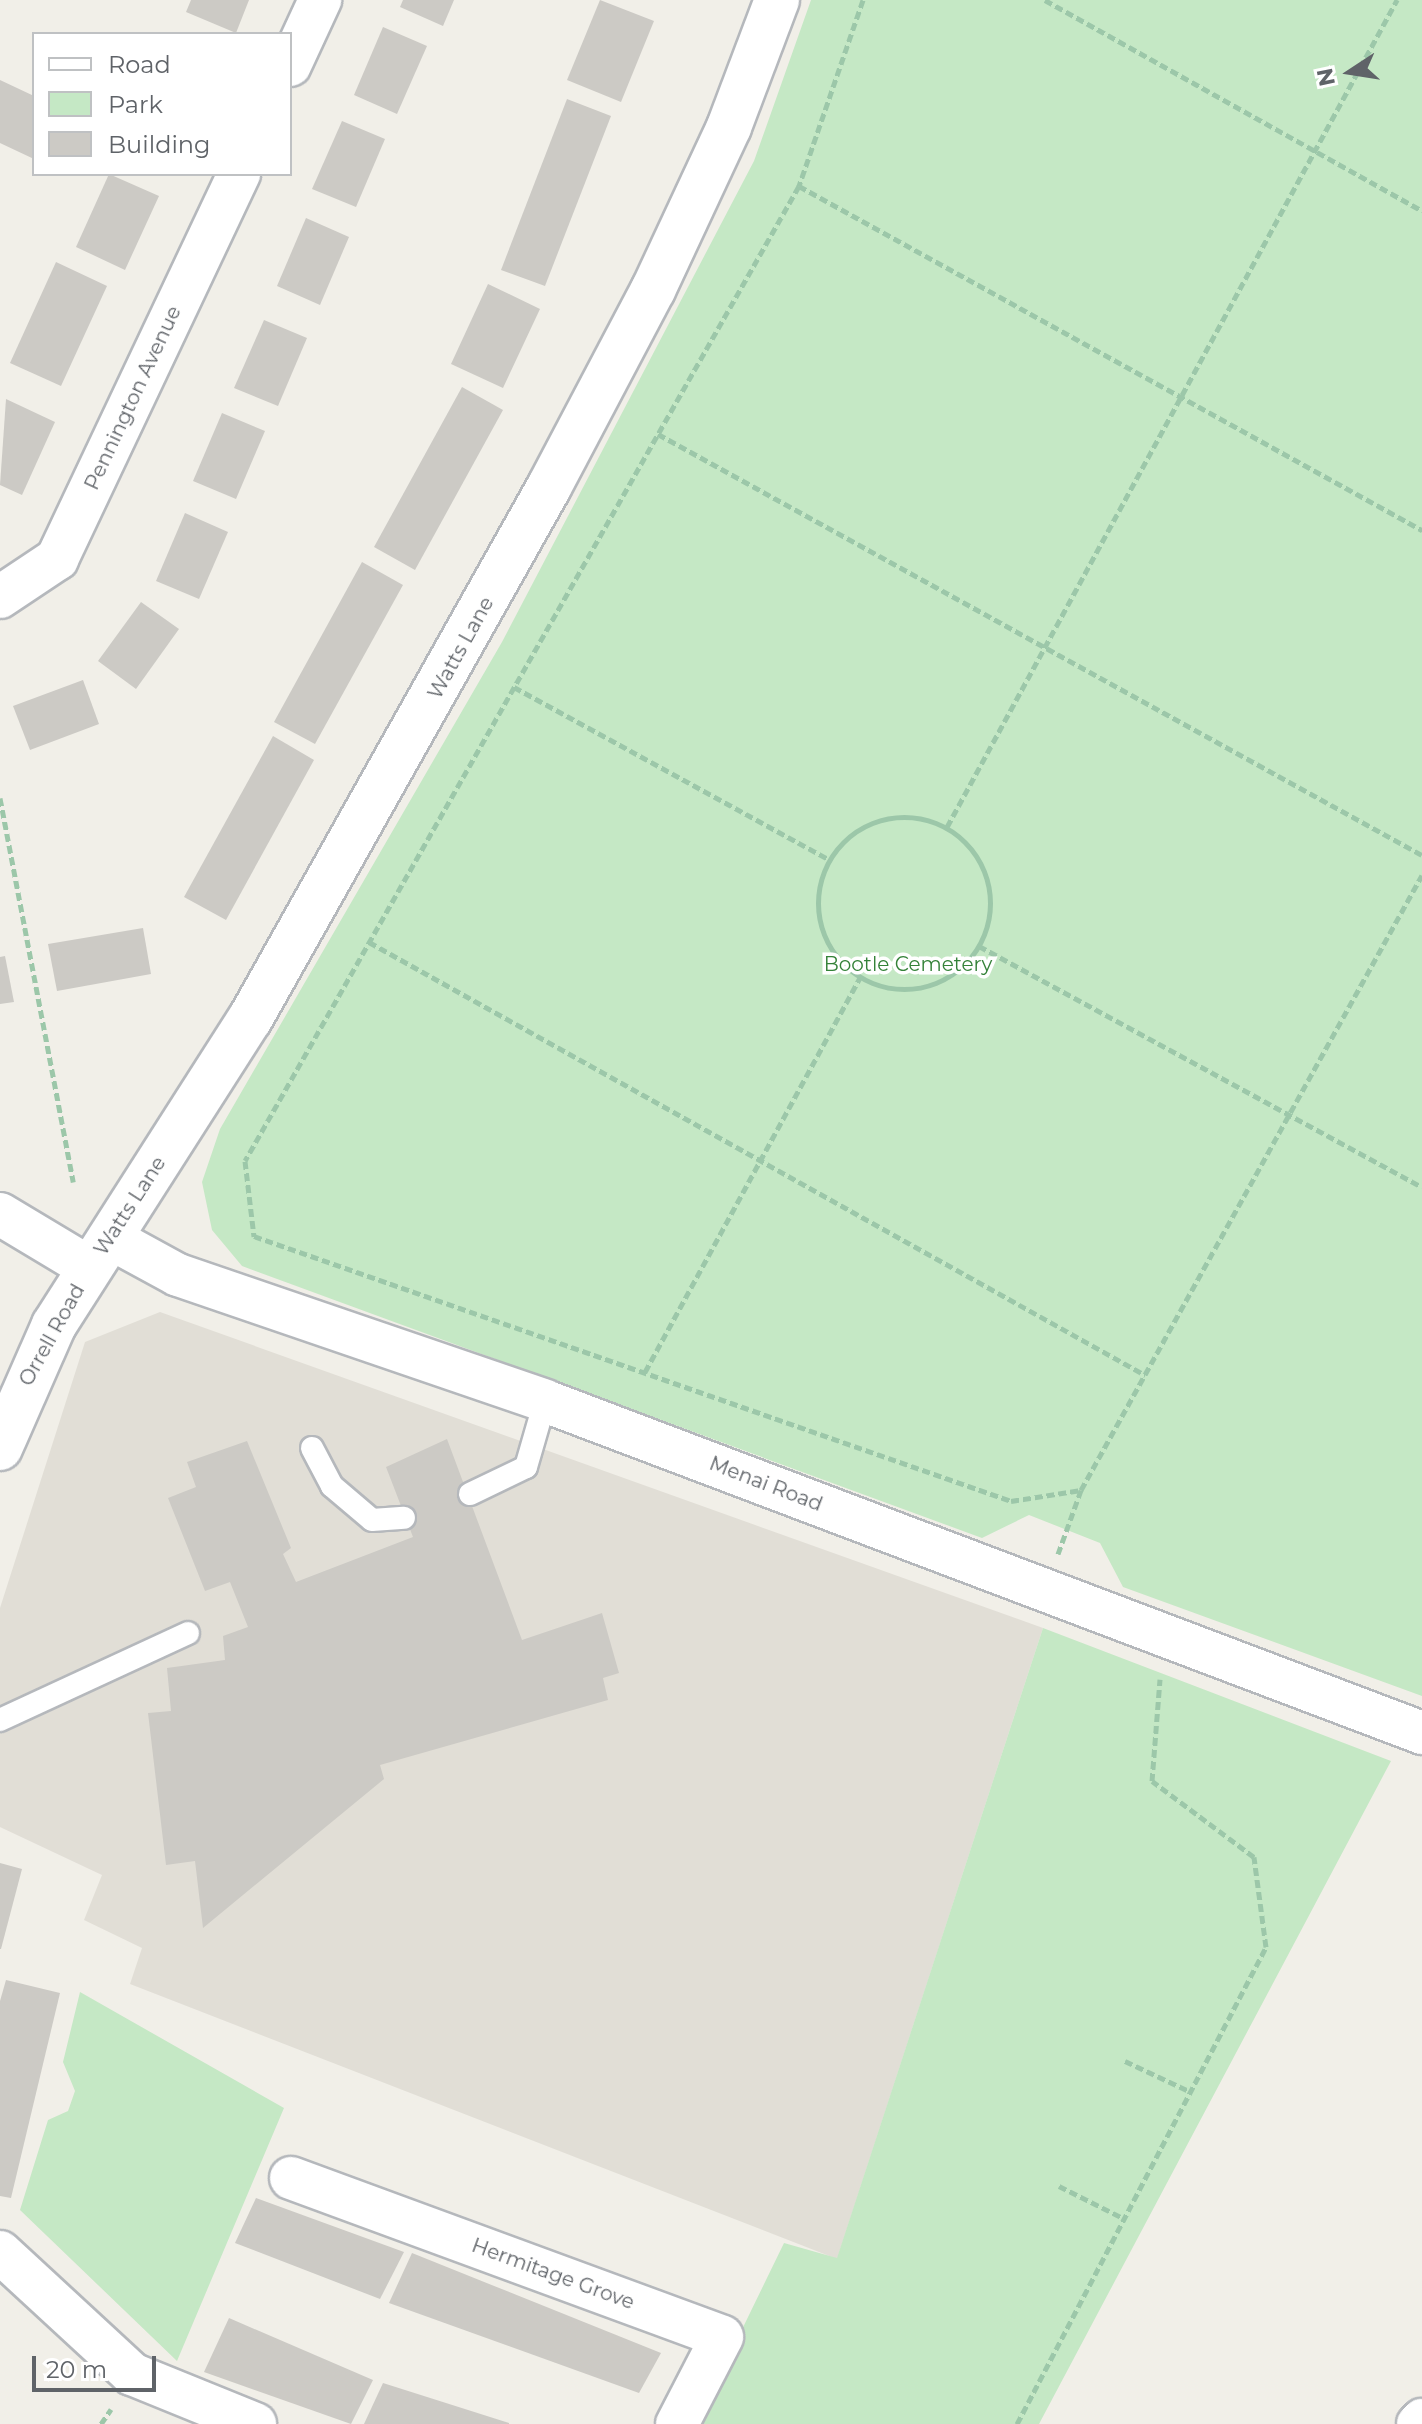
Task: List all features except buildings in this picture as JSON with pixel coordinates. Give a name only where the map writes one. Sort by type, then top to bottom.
[{"type":"street","points":[[292,61],[320,0]]},
{"type":"street","name":"Watts Lane","points":[[100,1253],[266,992],[549,487],[660,276],[729,127],[777,0]]},
{"type":"street","name":"Pennington Avenue","points":[[0,597],[57,559],[238,176]]},
{"type":"street","name":"Menai Road","points":[[5,1230],[178,1275],[545,1401],[1422,1733]]},
{"type":"street","name":"Orrell Road","points":[[0,1448],[34,1363],[100,1253]]},
{"type":"street","name":"Hermitage Grove","points":[[291,2178],[722,2337],[677,2424]]},
{"type":"street","points":[[0,2252],[132,2374],[255,2424]]},
{"type":"lane","points":[[470,1494],[526,1467],[545,1401]]},
{"type":"lane","points":[[312,1448],[332,1486],[372,1520],[404,1518]]},
{"type":"lane","points":[[0,1720],[188,1633]]},
{"type":"path","points":[[863,0],[799,186],[245,1161],[254,1236],[1011,1501],[1081,1490]]},
{"type":"path","points":[[1045,0],[1422,211]]},
{"type":"path","points":[[947,827],[1397,0]]},
{"type":"path","points":[[799,186],[1422,530]]},
{"type":"path","points":[[658,434],[1422,855]]},
{"type":"path","points":[[514,687],[830,860]]},
{"type":"path","points":[[0,798],[73,1182]]},
{"type":"path","points":[[888,817],[947,827],[968,844],[987,880],[989,920],[979,946],[962,967],[913,989],[860,978],[822,932],[817,902],[830,860],[860,827],[888,817]]},
{"type":"path","points":[[1045,1588],[1081,1490],[1422,875]]},
{"type":"path","points":[[369,942],[1145,1375]]},
{"type":"path","points":[[979,946],[1422,1187]]},
{"type":"path","points":[[645,1372],[860,978]]},
{"type":"path","points":[[1017,2424],[1266,1947],[1254,1857],[1152,1781],[1164,1633]]},
{"type":"path","points":[[1125,2061],[1191,2092]]},
{"type":"path","points":[[1059,2186],[1125,2219]]},
{"type":"shaded area","points":[[160,1312],[1043,1628],[837,2259],[130,1984],[142,1948],[84,1920],[102,1875],[0,1827],[0,1608],[85,1342]]},
{"type":"green space","name":"Bootle Cemetery","points":[[811,0],[1422,0],[1422,1696],[1123,1587],[1100,1543],[1029,1515],[982,1538],[242,1266],[212,1230],[202,1182],[220,1129],[502,642],[754,161]]},
{"type":"green space","points":[[1043,1628],[1391,1761],[1039,2424],[696,2424],[784,2243],[837,2258]]},
{"type":"green space","points":[[80,1992],[284,2108],[177,2361],[20,2210],[48,2120],[68,2111],[75,2091],[63,2062]]}]
